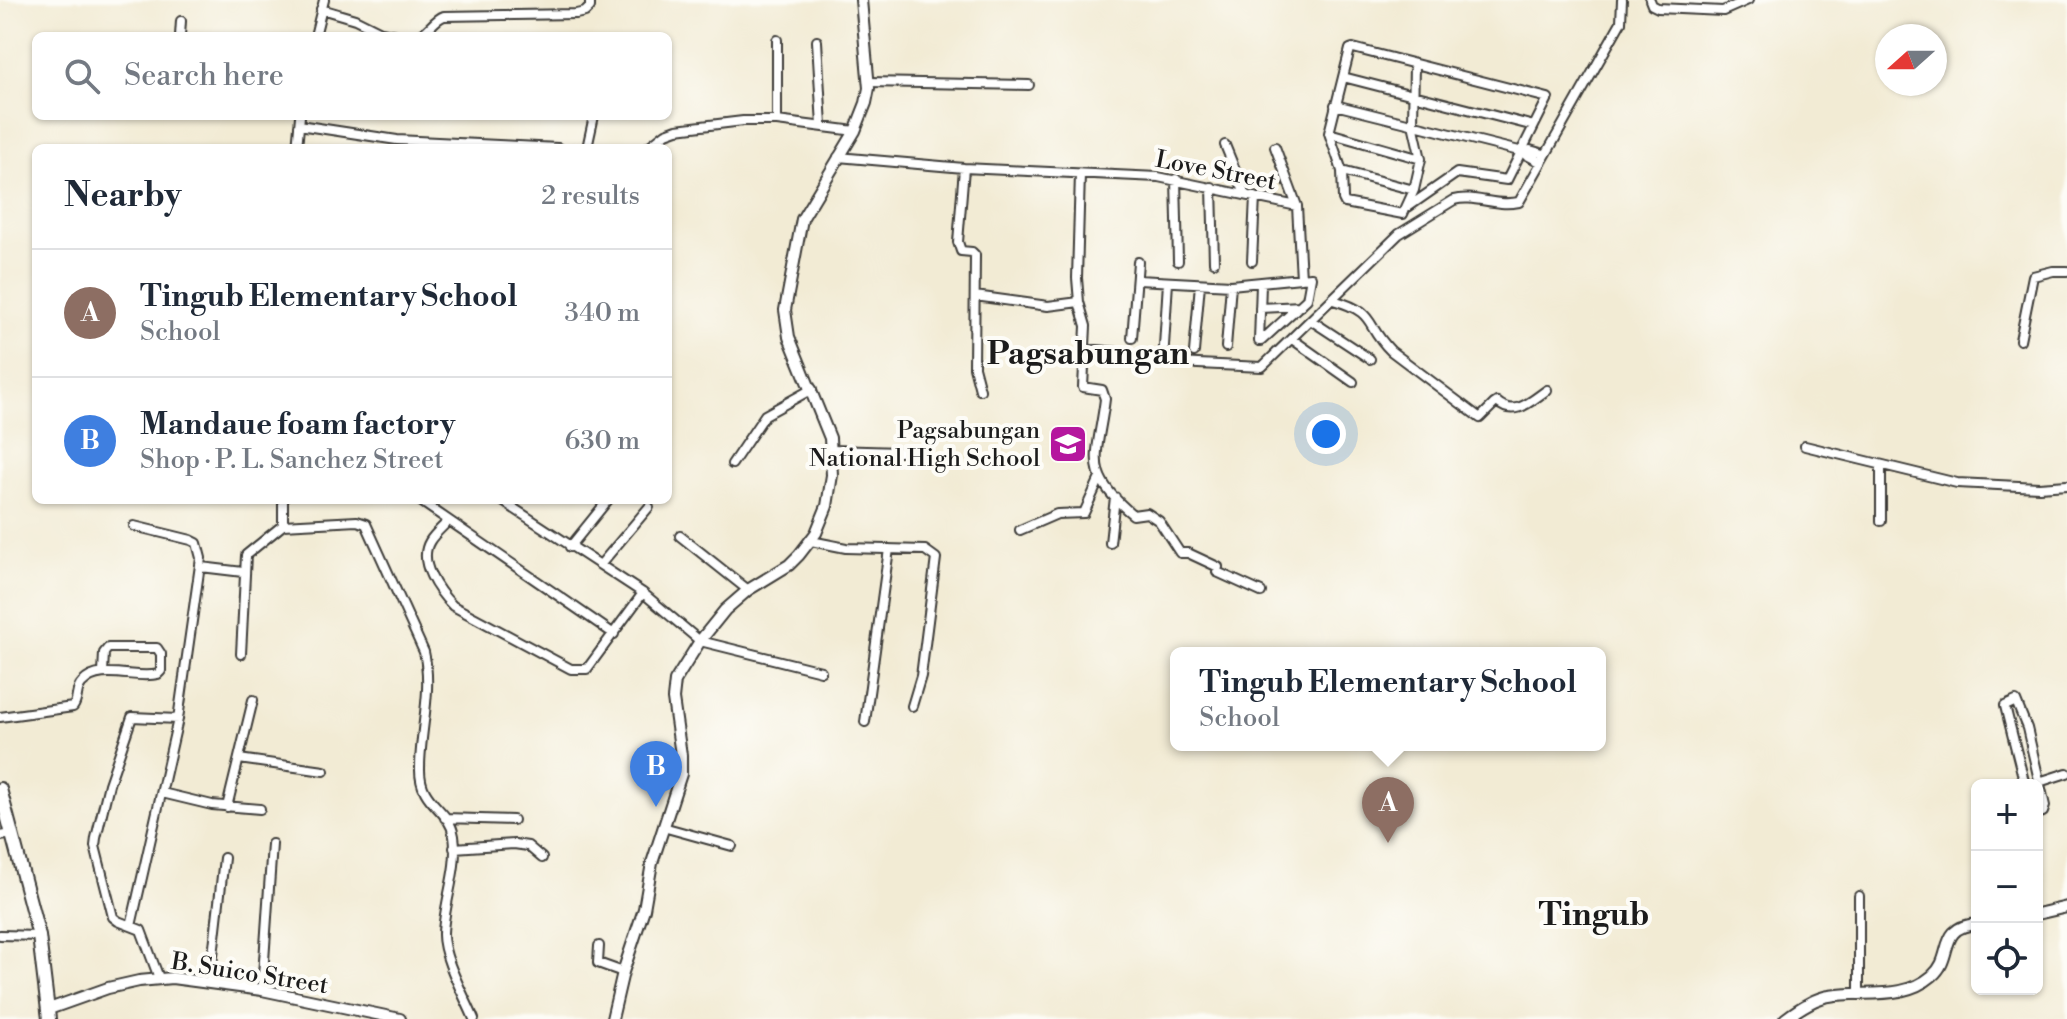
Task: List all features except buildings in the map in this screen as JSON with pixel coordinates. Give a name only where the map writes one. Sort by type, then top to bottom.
[{"type":"main road","points":[[0,789],[6,835],[39,936],[49,1014]]},
{"type":"street","points":[[424,32],[435,19],[444,16],[576,14],[590,7],[590,0]]},
{"type":"street","points":[[612,1019],[623,972],[644,909],[652,863],[682,766],[673,690],[680,669],[715,621],[748,590],[789,565],[811,541],[827,506],[832,450],[826,425],[789,337],[785,310],[802,219],[863,115],[868,82],[861,0]]},
{"type":"street","points":[[1085,349],[1118,352],[1134,361],[1262,367],[1399,234],[1463,197],[1496,204],[1519,202],[1621,22],[1622,0]]},
{"type":"street","points":[[1650,0],[1658,8],[1723,11],[1748,0]]},
{"type":"street","points":[[316,32],[322,4],[381,32]]},
{"type":"street","points":[[180,32],[181,21]]},
{"type":"street","points":[[777,40],[777,121]]},
{"type":"street","points":[[817,41],[822,126]]},
{"type":"street","points":[[1353,48],[1414,64],[1548,98],[1507,180],[1457,173],[1405,210],[1345,203],[1342,171],[1329,133],[1349,51],[1353,48]]},
{"type":"street","points":[[1405,210],[1414,190],[1421,159],[1413,124],[1414,64]]},
{"type":"street","points":[[1343,77],[1534,126]]},
{"type":"street","points":[[868,82],[1029,85]]},
{"type":"street","points":[[1335,105],[1521,152],[1530,150],[1542,158]]},
{"type":"street","points":[[297,144],[300,120],[397,140],[478,144]]},
{"type":"street","points":[[588,144],[593,120]]},
{"type":"street","points":[[652,144],[677,129],[743,121],[777,121],[855,131]]},
{"type":"street","points":[[1329,133],[1421,159]]},
{"type":"street","points":[[1225,145],[1245,194]]},
{"type":"street","points":[[1275,147],[1297,206],[1301,278]]},
{"type":"street","name":"Love Street","points":[[838,157],[964,168],[1176,179],[1297,206]]},
{"type":"street","points":[[964,168],[958,242],[961,251],[975,254],[974,367],[980,390]]},
{"type":"street","points":[[1342,171],[1414,190]]},
{"type":"street","points":[[1080,174],[1079,302],[1086,326],[1083,387],[1102,390],[1105,399],[1096,463],[1099,480],[1133,515],[1147,513],[1159,521],[1173,547],[1180,553],[1188,553],[1218,567],[1217,572],[1261,592]]},
{"type":"street","points":[[1176,179],[1178,261]]},
{"type":"street","points":[[1212,187],[1214,262]]},
{"type":"street","points":[[1252,261],[1255,197]]},
{"type":"street","points":[[1132,338],[1138,262]]},
{"type":"street","points":[[2020,340],[2033,276],[2067,271]]},
{"type":"street","points":[[1138,280],[1231,285],[1311,277],[1309,294],[1301,306],[1259,341],[1261,284]]},
{"type":"street","points":[[1163,362],[1168,282]]},
{"type":"street","points":[[1194,352],[1200,284]]},
{"type":"street","points":[[1226,347],[1231,285]]},
{"type":"street","points":[[975,296],[1048,306],[1079,302]]},
{"type":"street","points":[[1333,300],[1350,304],[1367,314],[1380,340],[1391,351],[1480,418],[1497,402],[1510,410],[1520,408],[1547,390]]},
{"type":"street","points":[[1260,308],[1301,306]]},
{"type":"street","points":[[1312,321],[1370,359]]},
{"type":"street","points":[[1292,339],[1353,382]]},
{"type":"street","points":[[732,464],[764,416],[812,389]]},
{"type":"street","points":[[1805,446],[1957,483],[2039,487],[2067,485]]},
{"type":"street","points":[[832,450],[900,452]]},
{"type":"street","points":[[1881,465],[1881,521]]},
{"type":"street","points":[[1020,530],[1057,514],[1084,513],[1099,480]]},
{"type":"street","points":[[1110,543],[1115,497]]},
{"type":"street","points":[[283,504],[283,525]]},
{"type":"street","points":[[425,504],[614,634]]},
{"type":"street","points":[[507,504],[643,593],[700,641],[821,671]]},
{"type":"street","points":[[570,547],[605,504]]},
{"type":"street","points":[[601,564],[649,507]]},
{"type":"street","points":[[241,654],[246,555],[283,525],[357,521],[366,524],[424,652],[427,705],[421,786],[453,832],[454,848],[443,935],[446,951],[474,1019]]},
{"type":"street","points":[[448,521],[428,543],[433,583],[453,606],[571,669],[587,669],[643,593]]},
{"type":"street","points":[[131,926],[178,719],[201,567],[197,543],[134,526]]},
{"type":"street","points":[[680,536],[748,590]]},
{"type":"street","points":[[811,541],[846,548],[925,550],[936,558],[921,676],[912,706]]},
{"type":"street","points":[[865,722],[889,549]]},
{"type":"street","points":[[201,567],[243,572]]},
{"type":"street","points":[[0,717],[73,707],[83,681],[103,673],[158,674],[161,671],[161,654],[157,648],[108,648],[104,653],[103,673]]},
{"type":"street","points":[[227,807],[253,700]]},
{"type":"street","points":[[2023,779],[2005,706],[2016,701],[2022,711],[2038,779]]},
{"type":"street","points":[[159,978],[141,930],[113,917],[96,838],[109,784],[132,717],[178,719]]},
{"type":"street","points":[[239,759],[324,771]]},
{"type":"street","points":[[2043,781],[2067,773]]},
{"type":"street","points":[[162,793],[227,807],[260,809]]},
{"type":"street","points":[[445,818],[513,820]]},
{"type":"street","points":[[663,827],[732,846]]},
{"type":"street","points":[[262,990],[272,844]]},
{"type":"street","points":[[454,848],[514,844],[528,846],[542,858]]},
{"type":"street","points":[[210,982],[224,858]]},
{"type":"street","points":[[1859,896],[1859,995]]},
{"type":"street","points":[[2043,913],[2067,907]]},
{"type":"street","points":[[1785,1019],[1826,996],[1890,993],[1920,984],[1935,974],[1954,931],[1971,924]]},
{"type":"street","points":[[0,935],[39,936]]},
{"type":"street","points":[[599,946],[598,963],[623,972]]},
{"type":"street","name":"B. Suico Street","points":[[49,1014],[108,988],[159,978],[262,990],[400,1019]]},
{"type":"place","name":"Pagsabungan National High School","points":[[1068,444]]},
{"type":"place","name":"Mandaue foam factory","points":[[656,807]]},
{"type":"place","name":"Tingub Elementary School","points":[[1388,843]]},
{"type":"district","name":"Pagsabungan","points":[[1088,353]]},
{"type":"district","name":"Tingub","points":[[1594,914]]}]
